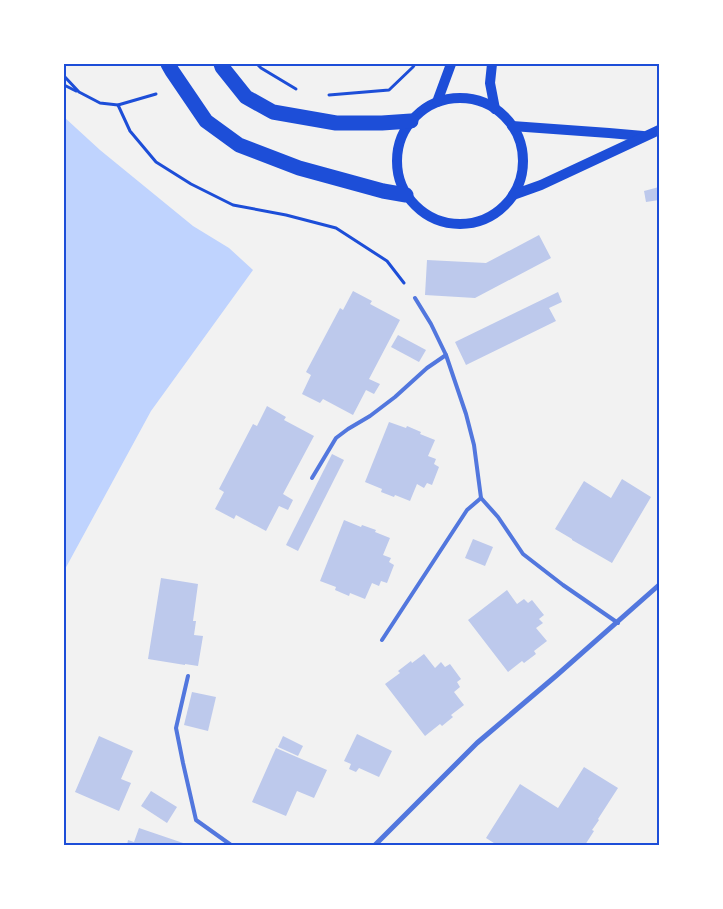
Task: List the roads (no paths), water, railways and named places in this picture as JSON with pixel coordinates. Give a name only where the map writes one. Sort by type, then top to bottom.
[{"type":"highway","points":[[168,64],[206,121],[239,145],[299,168],[406,195]]},
{"type":"highway","points":[[221,64],[222,68],[246,97],[273,112],[336,123],[411,121]]},
{"type":"main road","points":[[437,102],[451,64]]},
{"type":"main road","points":[[492,64],[490,83],[495,109]]},
{"type":"main road","points":[[467,98],[482,102],[505,117],[512,126],[520,143],[523,160],[521,178],[506,204],[496,213],[485,219],[472,223],[456,224],[439,221],[414,205],[406,195],[398,177],[396,158],[400,138],[411,121],[422,110],[437,102],[467,98]]},
{"type":"main road","points":[[512,126],[644,136]]},
{"type":"main road","points":[[513,194],[541,184],[659,130]]},
{"type":"street","points":[[375,845],[477,744],[659,585]]},
{"type":"lane","points":[[416,298],[446,355],[466,414],[474,445],[481,498],[498,517],[523,554],[563,585],[618,622]]},
{"type":"lane","points":[[312,478],[336,438],[370,416],[427,368],[446,355]]},
{"type":"lane","points":[[382,640],[467,510],[481,498]]},
{"type":"lane","points":[[188,676],[176,728],[196,820],[231,845]]},
{"type":"water","points":[[64,117],[100,150],[193,226],[229,248],[253,270],[151,411],[64,571]]}]
